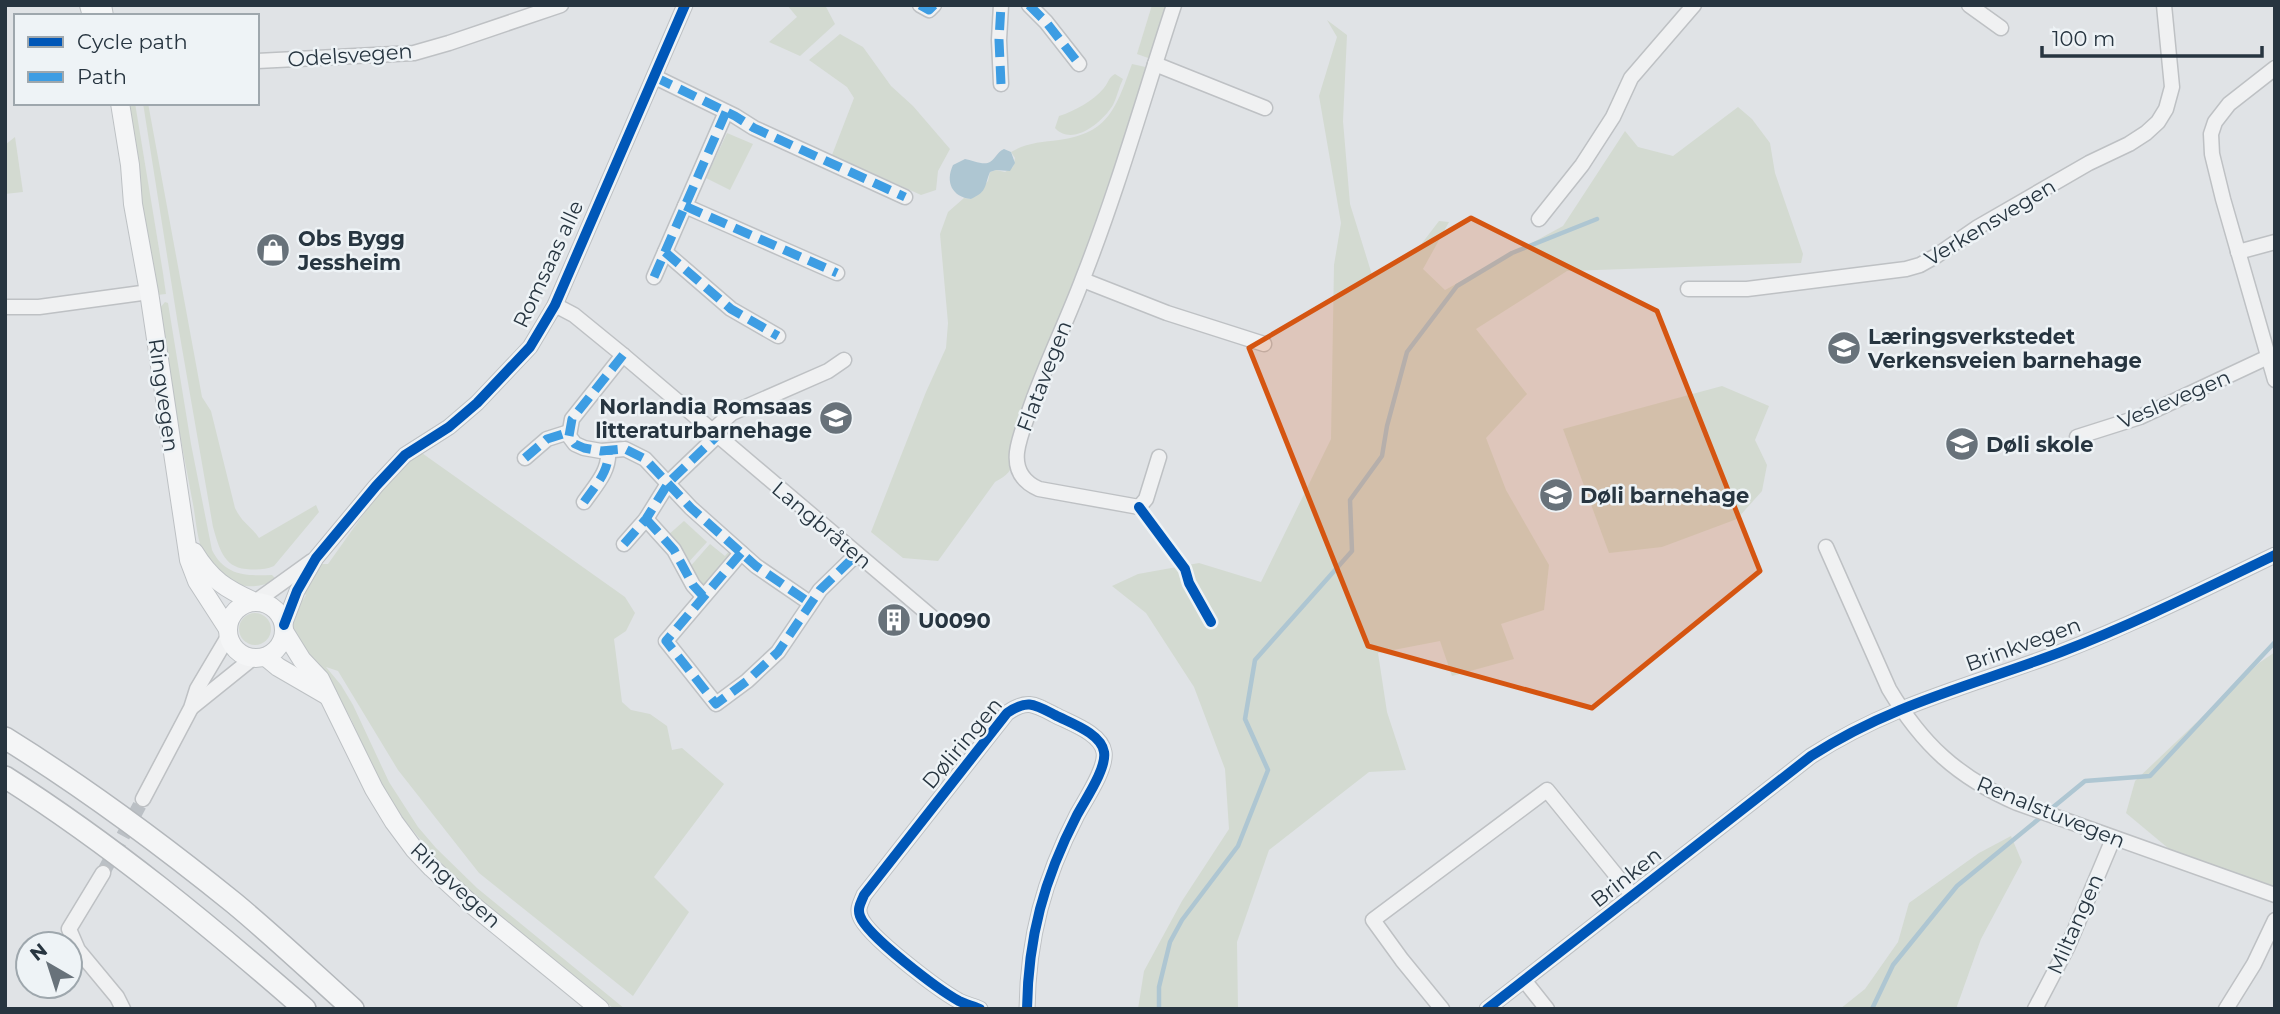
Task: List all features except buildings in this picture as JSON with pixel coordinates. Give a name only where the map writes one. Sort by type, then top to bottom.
[{"type":"highway","points":[[5,738],[35,756],[146,836],[234,904],[353,1009]]},
{"type":"highway","points":[[5,776],[139,871],[212,928],[305,1009]]},
{"type":"main road","name":"Ringvegen","points":[[108,105],[119,168],[133,204]]},
{"type":"main road","name":"Ringvegen","points":[[120,105],[185,539],[197,581],[229,632]]},
{"type":"main road","name":"Ringvegen","points":[[185,539],[211,576],[229,590],[255,602]]},
{"type":"main road","points":[[259,657],[277,650],[284,628],[274,608],[255,602],[237,610],[232,616],[229,632],[237,650],[259,657],[328,696]]},
{"type":"main road","name":"Ringvegen","points":[[284,628],[302,660],[320,679],[374,789],[414,849],[470,903],[600,1009]]},
{"type":"street","name":"Odelsvegen","points":[[259,61],[414,53],[561,5]]},
{"type":"street","name":"Romsaas alle","points":[[284,628],[297,592],[316,558],[394,465],[421,443],[460,419],[517,362],[540,332],[555,305],[685,5]]},
{"type":"street","points":[[920,5],[929,9],[934,5]]},
{"type":"street","points":[[1001,84],[999,40],[1002,5]]},
{"type":"street","points":[[1029,5],[1079,64]]},
{"type":"street","name":"Flatavegen","points":[[1159,457],[1146,499],[1139,507],[1039,489],[1028,484],[1021,476],[1016,455],[1037,389],[1083,280],[1115,190],[1174,5]]},
{"type":"street","points":[[1539,219],[1582,165],[1613,117],[1631,78],[1694,5]]},
{"type":"street","points":[[1969,5],[2001,28]]},
{"type":"street","name":"Verkensvegen","points":[[1688,289],[1747,289],[1920,265],[1978,227],[2089,163],[2137,139],[2158,122],[2169,100],[2172,73],[2164,5]]},
{"type":"street","points":[[1155,64],[1265,108]]},
{"type":"street","points":[[2275,68],[2229,104],[2215,122],[2211,134],[2212,154],[2275,380]]},
{"type":"street","points":[[655,77],[754,128],[905,197]]},
{"type":"street","points":[[654,277],[726,112]]},
{"type":"street","points":[[685,206],[837,273]]},
{"type":"street","points":[[2238,252],[2275,242]]},
{"type":"street","points":[[664,252],[731,309],[778,336]]},
{"type":"street","points":[[1083,280],[1167,313],[1264,344]]},
{"type":"street","points":[[5,307],[39,307],[149,292]]},
{"type":"street","name":"Langbråten","points":[[555,305],[573,315],[623,355],[933,618]]},
{"type":"street","points":[[623,355],[572,419],[569,432],[575,443],[601,452],[625,449],[636,453],[741,553],[780,584],[810,603]]},
{"type":"street","name":"Veslevegen","points":[[2077,438],[2140,417],[2268,357]]},
{"type":"street","points":[[624,544],[646,519],[668,482],[732,413],[828,371],[844,360]]},
{"type":"street","points":[[525,458],[547,439],[569,432]]},
{"type":"street","points":[[584,502],[606,470],[608,451]]},
{"type":"street","points":[[646,519],[674,550],[693,584],[704,596]]},
{"type":"street","name":"Renalstuvegen","points":[[1826,547],[1884,678],[1901,709],[1947,762],[1988,790],[2017,803],[2275,895]]},
{"type":"street","points":[[741,553],[666,641],[716,704],[747,681],[778,652],[820,590],[856,554]]},
{"type":"street","name":"Brinkvegen","points":[[1789,775],[1811,756],[1871,721],[1924,699],[2059,653],[2130,625],[2275,555]]},
{"type":"street","name":"Romsaas alle","points":[[255,602],[316,558]]},
{"type":"street","points":[[143,799],[191,708],[197,689],[229,632]]},
{"type":"street","points":[[191,708],[259,657]]},
{"type":"street","name":"Døliringen","points":[[980,1009],[951,996],[898,956],[866,927],[859,914],[859,907],[864,895],[1007,713],[1026,704],[1037,706],[1091,734],[1102,745],[1104,760],[1047,883],[1033,934],[1027,1009]]},
{"type":"street","name":"Brinken","points":[[1487,1009],[1789,775]]},
{"type":"street","name":"Brinken","points":[[1442,1009],[1373,920],[1548,790],[1633,896]]},
{"type":"street","name":"Miltangen","points":[[2035,1009],[2068,946],[2113,839]]},
{"type":"street","points":[[103,873],[69,929],[78,950],[117,997],[123,1009]]},
{"type":"street","points":[[2226,1009],[2254,964],[2275,920]]},
{"type":"street","points":[[1524,980],[1547,1009]]},
{"type":"highlighted area","points":[[1471,218],[1657,311],[1760,571],[1592,708],[1368,646],[1249,348]]},
{"type":"shaded area","points":[[787,5],[825,5],[835,24],[800,56],[769,42],[797,17]]},
{"type":"shaded area","points":[[1152,5],[1169,5],[1151,59],[1137,54]]},
{"type":"shaded area","points":[[1327,20],[1347,35],[1343,121],[1350,204],[1373,278],[1416,251],[1439,221],[1449,222],[1423,269],[1445,290],[1563,226],[1625,131],[1638,147],[1673,156],[1738,107],[1752,119],[1770,143],[1775,173],[1803,254],[1801,263],[1567,271],[1476,329],[1527,394],[1486,438],[1506,490],[1549,565],[1544,610],[1501,624],[1514,659],[1452,676],[1440,641],[1378,653],[1387,712],[1406,770],[1369,772],[1269,850],[1237,942],[1238,1009],[1138,1009],[1144,971],[1182,901],[1229,829],[1225,769],[1194,687],[1146,613],[1112,586],[1138,574],[1199,563],[1261,582],[1331,439],[1334,265],[1341,223],[1319,96],[1337,37]]},
{"type":"shaded area","points":[[840,34],[863,47],[891,86],[913,106],[950,149],[938,171],[936,190],[921,195],[832,155],[854,98],[847,87],[809,60]]},
{"type":"shaded area","points":[[1132,64],[1150,68],[1080,271],[1056,323],[1012,450],[1010,470],[995,482],[938,561],[903,558],[871,532],[946,348],[948,323],[940,234],[948,212],[964,198],[971,199],[988,181],[990,172],[1005,172],[1013,167],[1015,158],[1011,152],[1040,142],[1076,136],[1100,124],[1109,116],[1115,105]]},
{"type":"shaded area","points":[[1115,74],[1123,79],[1113,105],[1102,119],[1078,134],[1062,133],[1055,128],[1059,116],[1100,93]]},
{"type":"shaded area","points":[[124,105],[135,105],[166,294],[157,295]]},
{"type":"shaded area","points":[[143,105],[148,105],[202,397],[211,411],[235,508],[259,538],[316,505],[319,512],[274,566],[257,570],[238,567],[227,560],[217,542],[178,325]]},
{"type":"shaded area","points":[[727,133],[753,144],[730,190],[706,178]]},
{"type":"shaded area","points":[[15,137],[23,192],[5,194],[5,145]]},
{"type":"shaded area","points":[[165,302],[168,303],[212,550],[217,559],[230,570],[253,575],[272,575],[277,580],[255,586],[236,584],[219,574],[202,550],[159,309]]},
{"type":"shaded area","points":[[1722,386],[1769,406],[1755,440],[1767,465],[1762,491],[1737,519],[1662,547],[1609,553],[1563,429]]},
{"type":"shaded area","points":[[412,446],[625,597],[635,613],[626,631],[614,639],[622,702],[631,710],[650,714],[667,726],[672,750],[682,748],[724,784],[654,877],[689,912],[633,996],[479,873],[398,770],[338,671],[326,667],[353,705],[389,782],[418,827],[436,848],[477,888],[625,1009],[614,1009],[465,887],[433,855],[397,811],[334,690],[308,660],[270,647],[268,649],[300,599],[303,600],[306,595],[303,593],[322,564],[328,564]]},
{"type":"shaded area","points":[[684,521],[707,542],[686,565],[667,536]]},
{"type":"shaded area","points":[[710,544],[725,556],[730,550],[732,553],[703,587],[688,569]]},
{"type":"shaded area","points":[[255,613],[266,618],[271,629],[266,640],[255,645],[244,640],[239,629],[244,618]]},
{"type":"shaded area","points":[[2275,652],[2275,902],[2180,858],[2126,813],[2135,781],[2259,663]]},
{"type":"shaded area","points":[[2011,836],[2022,862],[1981,939],[1956,1009],[1840,1009],[1865,989],[1898,942],[1909,903],[1979,853]]},
{"type":"water","points":[[1004,149],[1011,152],[1015,163],[1010,171],[990,172],[983,191],[971,199],[955,192],[950,183],[953,165],[965,159],[987,163]]},
{"type":"waterway","points":[[1159,1009],[1159,987],[1170,942],[1182,920],[1238,846],[1268,770],[1245,719],[1255,660],[1352,551],[1350,500],[1382,456],[1387,426],[1407,352],[1457,286],[1512,253],[1597,219]]},
{"type":"waterway","points":[[1872,1009],[1893,965],[1957,886],[2085,781],[2150,776],[2275,642]]},
{"type":"tunnel","points":[[103,873],[143,799]]},
{"type":"marked path","points":[[920,5],[929,10],[934,5]]},
{"type":"marked path","points":[[1001,5],[1001,84]]},
{"type":"marked path","points":[[1029,5],[1079,64]]},
{"type":"marked path","points":[[655,77],[754,128],[905,197]]},
{"type":"marked path","points":[[654,277],[726,112]]},
{"type":"marked path","points":[[685,206],[837,273]]},
{"type":"marked path","points":[[665,252],[731,309],[778,336]]},
{"type":"marked path","points":[[623,355],[572,419],[569,436],[575,444],[601,451],[625,449],[645,459],[691,508],[756,566],[810,603]]},
{"type":"marked path","points":[[525,458],[547,439],[569,432]]},
{"type":"marked path","points":[[624,544],[646,519],[669,482],[718,435]]},
{"type":"marked path","points":[[584,502],[604,472],[608,451]]},
{"type":"marked path","points":[[646,519],[674,550],[693,585],[703,596]]},
{"type":"marked path","points":[[741,553],[666,641],[716,704],[747,681],[778,652],[820,590],[857,554]]},
{"type":"cycle path","points":[[284,625],[297,591],[316,558],[376,486],[405,455],[449,427],[477,403],[530,347],[555,305],[685,5]]},
{"type":"cycle path","points":[[1139,507],[1185,569],[1189,583],[1211,622]]},
{"type":"cycle path","points":[[1487,1009],[1811,756],[1841,738],[1902,709],[2115,630],[2275,555]]},
{"type":"cycle path","points":[[980,1009],[949,995],[905,962],[865,925],[859,908],[864,895],[1007,713],[1020,706],[1031,705],[1091,734],[1102,745],[1104,759],[1099,775],[1065,839],[1047,886],[1031,957],[1027,1009]]},
{"type":"place","name":"Obs Bygg Jessheim","points":[[273,250]]},
{"type":"place","name":"Læringsverkstedet Verkensveien barnehage","points":[[1844,348]]},
{"type":"place","name":"Norlandia Romsaas litteraturbarnehage","points":[[836,418]]},
{"type":"place","name":"Døli skole","points":[[1962,444]]},
{"type":"place","name":"Døli barnehage","points":[[1556,495]]},
{"type":"place","name":"U0090","points":[[894,620]]}]
